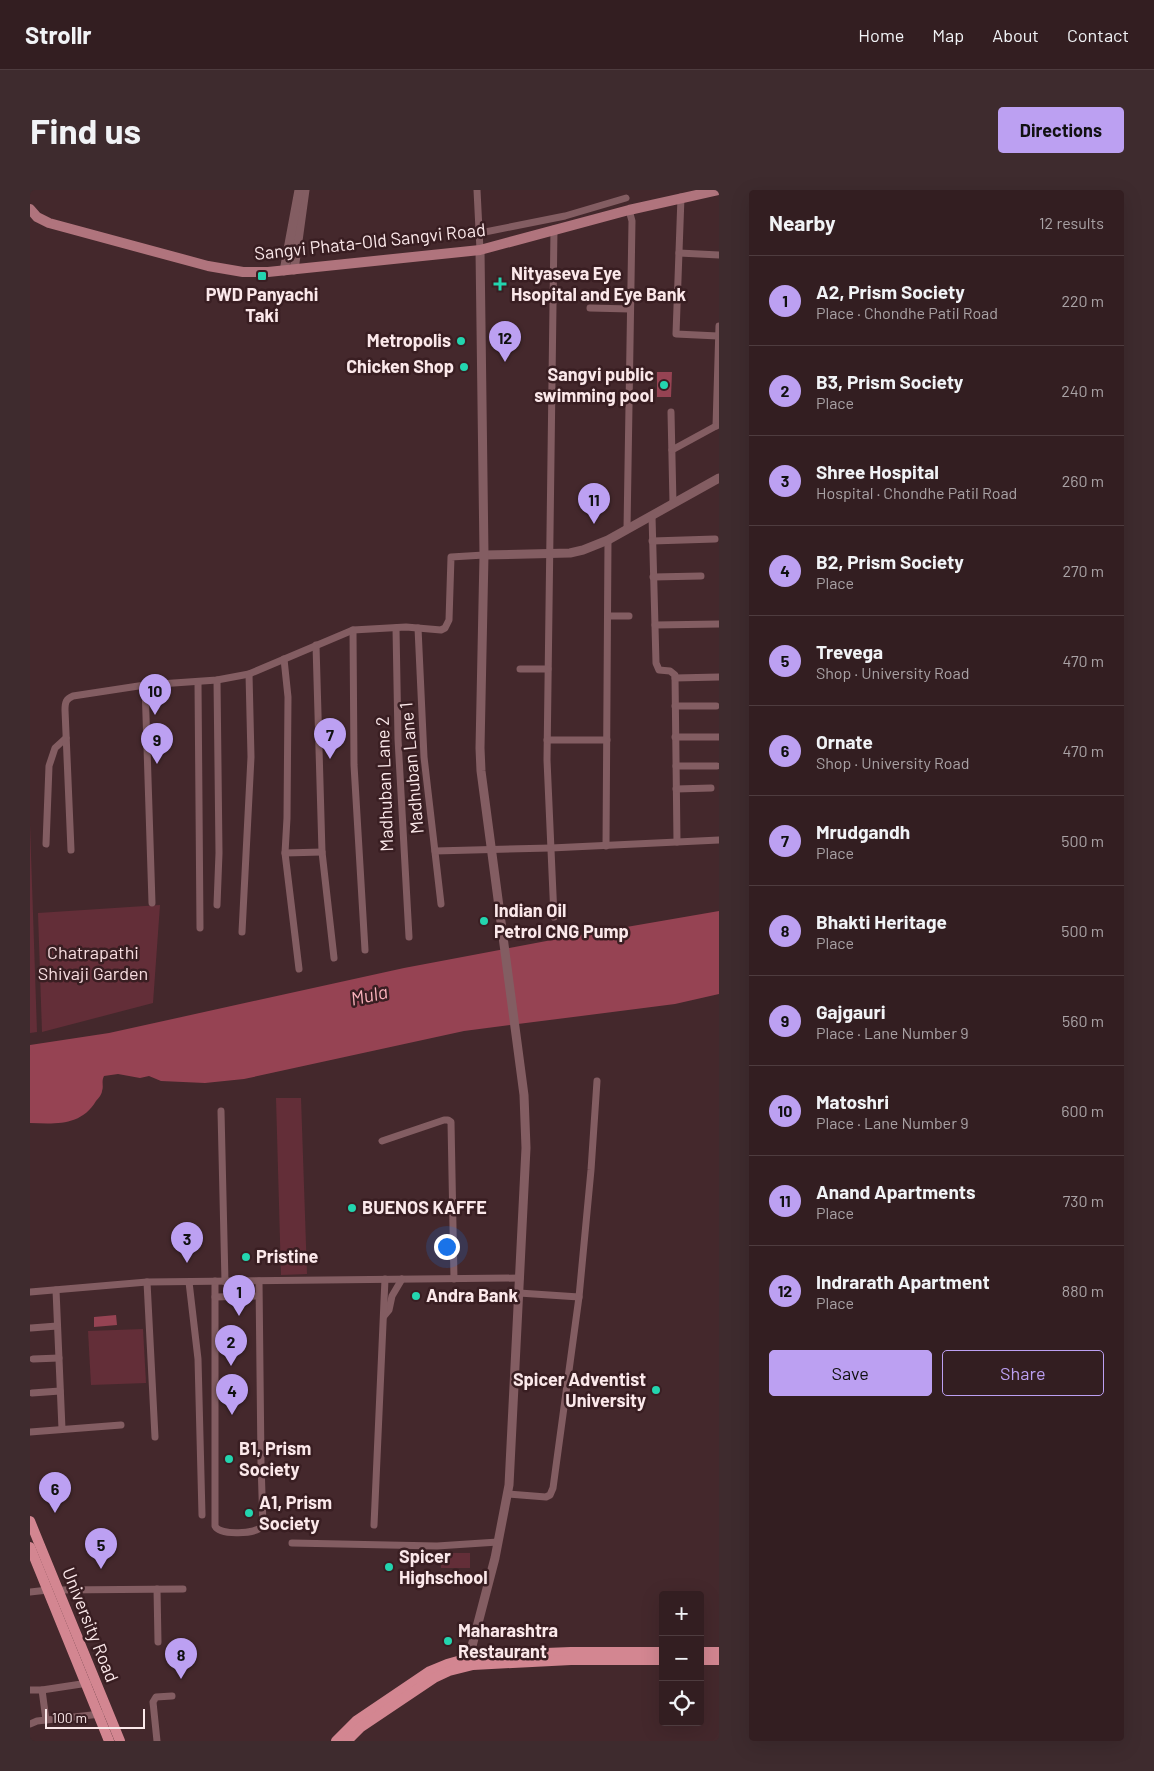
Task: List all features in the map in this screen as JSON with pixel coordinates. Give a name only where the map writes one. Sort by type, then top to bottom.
[{"type":"main road","name":"Sangvi Phata-Old Sangvi Road","points":[[30,209],[37,217],[48,223],[208,266],[243,272],[289,271],[480,250],[554,229],[714,190]]},
{"type":"main road","name":"University Road","points":[[30,1521],[53,1590],[102,1714],[109,1741]]},
{"type":"main road","name":"University Road","points":[[31,1552],[53,1590]]},
{"type":"main road","points":[[336,1741],[358,1724],[434,1678],[472,1661],[571,1652],[659,1652]]},
{"type":"main road","points":[[704,1652],[719,1652]]},
{"type":"main road","points":[[472,1661],[659,1660]]},
{"type":"main road","points":[[704,1660],[719,1660]]},
{"type":"main road","name":"University Road","points":[[102,1714],[120,1741]]},
{"type":"main road","points":[[347,1741],[358,1724]]},
{"type":"street","points":[[289,271],[299,190]]},
{"type":"street","points":[[289,271],[304,190]]},
{"type":"street","points":[[472,1661],[472,1646],[492,1572],[508,1494],[526,1135],[524,1094],[515,1038],[501,915],[481,770],[484,555],[480,233],[477,190]]},
{"type":"street","points":[[681,197],[676,334],[718,336]]},
{"type":"street","points":[[480,233],[565,216],[626,198]]},
{"type":"street","points":[[627,529],[632,220],[629,210]]},
{"type":"street","points":[[554,229],[547,740],[554,917]]},
{"type":"street","points":[[679,253],[719,255]]},
{"type":"street","points":[[590,308],[630,309]]},
{"type":"street","points":[[672,450],[718,427],[719,326]]},
{"type":"street","points":[[671,412],[673,504]]},
{"type":"street","points":[[71,850],[65,703],[73,696],[145,685],[217,680],[249,674],[353,630],[418,628],[441,630],[448,625],[449,620],[451,557],[570,553],[583,550],[608,540],[719,478]]},
{"type":"street","points":[[652,516],[656,663],[660,670],[673,672],[674,678],[677,842]]},
{"type":"street","points":[[652,541],[715,539]]},
{"type":"street","points":[[606,846],[608,540]]},
{"type":"street","points":[[653,576],[701,576]]},
{"type":"street","points":[[608,616],[629,616]]},
{"type":"street","points":[[655,625],[719,624]]},
{"type":"street","name":"Madhuban Lane 2","points":[[396,628],[398,739],[409,937]]},
{"type":"street","name":"Madhuban Lane 1","points":[[418,628],[424,757],[441,904]]},
{"type":"street","points":[[353,630],[354,765],[365,950]]},
{"type":"street","points":[[316,645],[322,852],[334,958]]},
{"type":"street","points":[[284,659],[288,697],[285,853],[298,969]]},
{"type":"street","points":[[520,669],[548,669]]},
{"type":"street","points":[[242,932],[251,757],[249,674]]},
{"type":"street","points":[[674,678],[719,677]]},
{"type":"street","points":[[217,680],[219,853],[217,905]]},
{"type":"street","points":[[198,682],[200,928]]},
{"type":"street","points":[[145,685],[152,903]]},
{"type":"street","points":[[675,706],[716,706]]},
{"type":"street","points":[[676,737],[719,737]]},
{"type":"street","points":[[46,844],[48,766],[55,748],[66,738]]},
{"type":"street","points":[[547,740],[607,740]]},
{"type":"street","points":[[676,766],[717,766]]},
{"type":"street","points":[[676,789],[711,788]]},
{"type":"street","points":[[434,851],[606,846],[719,840]]},
{"type":"street","points":[[285,853],[322,852]]},
{"type":"street","points":[[508,1494],[546,1497],[550,1495],[553,1488],[579,1297],[597,1081]]},
{"type":"street","points":[[222,1111],[225,1282]]},
{"type":"street","points":[[382,1141],[444,1120],[451,1122],[454,1279]]},
{"type":"street","points":[[30,1292],[147,1282],[520,1278]]},
{"type":"street","points":[[374,1525],[385,1279]]},
{"type":"street","points":[[383,1316],[388,1310],[392,1296],[402,1279]]},
{"type":"street","points":[[215,1282],[215,1526],[221,1532],[256,1532],[263,1526],[260,1463],[258,1281]]},
{"type":"street","points":[[147,1282],[155,1437]]},
{"type":"street","points":[[189,1282],[198,1359],[202,1515]]},
{"type":"street","points":[[56,1290],[62,1429]]},
{"type":"street","points":[[519,1293],[579,1297]]},
{"type":"street","points":[[215,1297],[258,1296]]},
{"type":"street","points":[[32,1328],[57,1326]]},
{"type":"street","points":[[33,1359],[59,1358]]},
{"type":"street","points":[[32,1393],[60,1391]]},
{"type":"street","points":[[30,1432],[121,1425]]},
{"type":"street","points":[[292,1543],[437,1546],[498,1542]]},
{"type":"street","points":[[157,1589],[158,1642]]},
{"type":"street","points":[[30,1592],[53,1590],[183,1589]]},
{"type":"street","points":[[30,1690],[90,1683]]},
{"type":"street","points":[[42,1690],[46,1720]]},
{"type":"street","points":[[157,1741],[153,1702],[156,1697],[172,1696]]},
{"type":"street","points":[[30,1724],[46,1720],[102,1714]]},
{"type":"green space","points":[[30,825],[37,1032],[30,1033]]},
{"type":"green space","name":"Chatrapathi Shivaji Garden","points":[[160,905],[153,1003],[42,1032],[38,913]]},
{"type":"green space","points":[[276,1098],[301,1098],[307,1274],[281,1275]]},
{"type":"green space","points":[[143,1329],[146,1383],[91,1385],[88,1331]]},
{"type":"green space","points":[[441,1553],[470,1553],[470,1568],[441,1568]]},
{"type":"water","name":"Sangvi public swimming pool","points":[[657,372],[672,372],[671,397],[657,397]]},
{"type":"water","name":"Mula","points":[[719,911],[719,994],[675,1004],[464,1031],[244,1079],[205,1083],[161,1081],[149,1076],[140,1078],[118,1074],[104,1076],[101,1095],[83,1115],[67,1122],[49,1124],[30,1123],[30,1045],[109,1033],[404,968]]},
{"type":"water","points":[[116,1315],[117,1325],[94,1327],[94,1317]]},
{"type":"place","name":"PWD Panyachi Taki","points":[[262,276]]},
{"type":"place","name":"Nityaseva Eye Hsopital and Eye Bank","points":[[500,284]]},
{"type":"place","name":"Metropolis","points":[[461,341]]},
{"type":"place","name":"Indrarath Apartment","points":[[505,362]]},
{"type":"place","name":"Chicken Shop","points":[[464,367]]},
{"type":"place","name":"Sangvi public swimming pool","points":[[664,385]]},
{"type":"place","name":"Anand Apartments","points":[[594,524]]},
{"type":"place","name":"Matoshri","points":[[155,715]]},
{"type":"place","name":"Mrudgandh","points":[[330,759]]},
{"type":"place","name":"Gajgauri","points":[[157,764]]},
{"type":"place","name":"Indian Oil Petrol CNG Pump","points":[[484,921]]},
{"type":"place","name":"BUENOS KAFFE","points":[[352,1208]]},
{"type":"place","name":"Pristine","points":[[246,1257]]},
{"type":"place","name":"Shree Hospital","points":[[187,1263]]},
{"type":"place","name":"Andra Bank","points":[[416,1296]]},
{"type":"place","name":"A2, Prism Society","points":[[239,1316]]},
{"type":"place","name":"B3, Prism Society","points":[[231,1366]]},
{"type":"place","name":"Spicer Adventist University","points":[[656,1390]]},
{"type":"place","name":"B2, Prism Society","points":[[232,1415]]},
{"type":"place","name":"B1, Prism Society","points":[[229,1459]]},
{"type":"place","name":"Ornate","points":[[55,1513]]},
{"type":"place","name":"A1, Prism Society","points":[[249,1513]]},
{"type":"place","name":"Spicer Highschool","points":[[389,1567]]},
{"type":"place","name":"Trevega","points":[[101,1569]]},
{"type":"place","name":"Maharashtra Restaurant","points":[[448,1641]]},
{"type":"place","name":"Bhakti Heritage","points":[[181,1679]]}]
